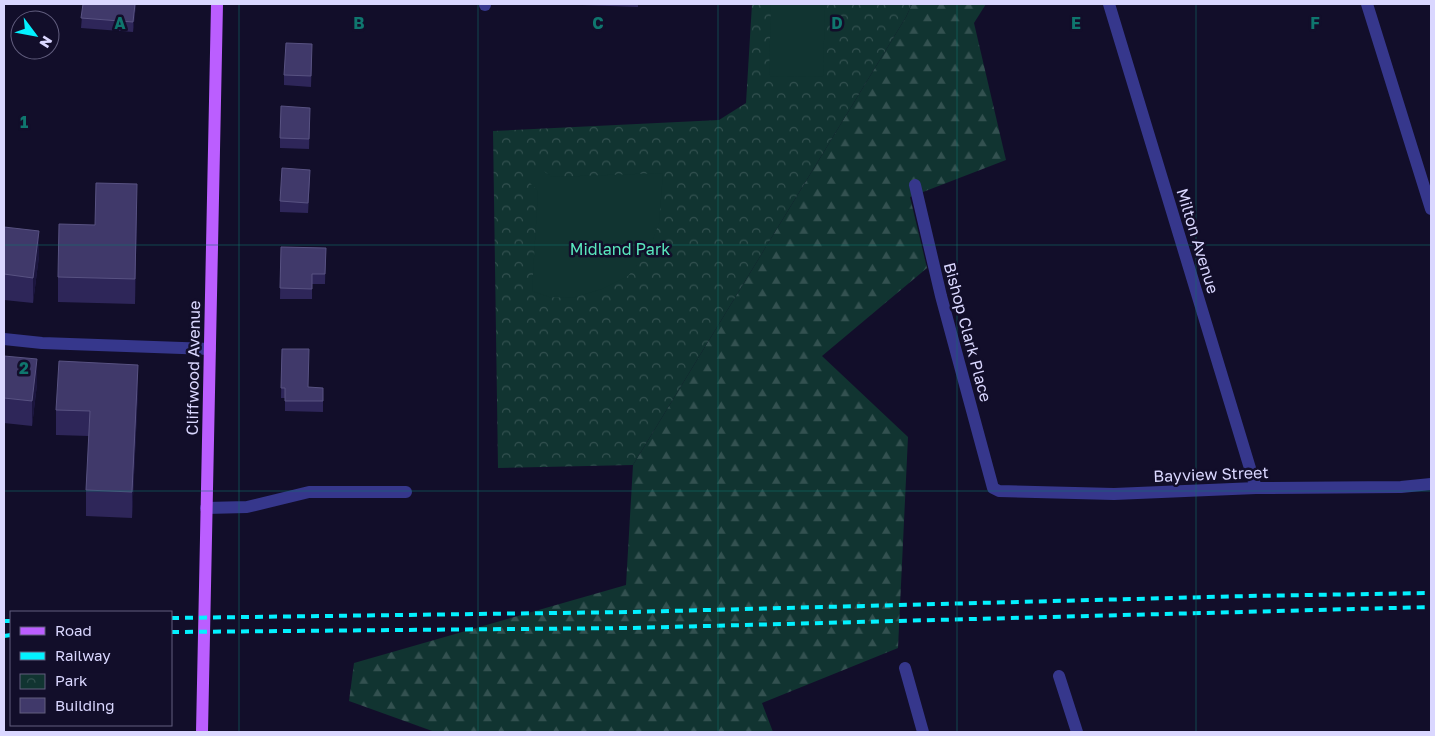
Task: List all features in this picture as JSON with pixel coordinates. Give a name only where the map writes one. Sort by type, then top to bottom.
[{"type":"main road","name":"Cliffwood Avenue","points":[[202,732],[217,4]]},
{"type":"street","name":"Milton Avenue","points":[[1109,4],[1256,488]]},
{"type":"street","points":[[1367,4],[1431,209]]},
{"type":"street","name":"Bishop Clark Place","points":[[915,184],[942,296],[993,488]]},
{"type":"street","points":[[4,339],[42,343],[210,349]]},
{"type":"street","name":"Bayview Street","points":[[993,488],[999,491],[1114,494],[1256,488],[1401,487],[1431,484]]},
{"type":"street","points":[[206,508],[248,507],[309,492],[406,492]]},
{"type":"street","points":[[905,668],[923,732]]},
{"type":"street","points":[[1059,676],[1076,732]]},
{"type":"green space","name":"Midland Park","points":[[752,4],[912,4],[906,17],[633,465],[498,468],[493,131],[719,120],[746,103]]},
{"type":"green space","points":[[771,4],[825,4],[823,77],[769,76]]},
{"type":"green space","points":[[912,4],[986,4],[974,23],[1006,160],[910,197],[927,268],[822,356],[908,437],[898,648],[762,703],[773,732],[435,732],[349,701],[354,663],[626,585],[633,465],[906,17]]},
{"type":"green space","points":[[530,170],[542,170],[552,177],[663,173],[659,223],[649,250],[628,276],[602,289],[572,298],[549,297],[532,291],[538,191],[530,183]]},
{"type":"building","points":[[83,4],[135,4],[133,22],[81,18]]},
{"type":"building","points":[[286,43],[312,44],[311,76],[284,75]]},
{"type":"building","points":[[281,106],[310,108],[309,139],[280,138]]},
{"type":"building","points":[[282,168],[310,170],[308,203],[280,201]]},
{"type":"building","points":[[96,183],[137,184],[135,279],[58,277],[59,224],[95,225]]},
{"type":"building","points":[[4,227],[39,231],[33,278],[4,274]]},
{"type":"building","points":[[281,247],[326,248],[325,274],[312,274],[312,289],[280,288]]},
{"type":"building","points":[[282,349],[309,349],[308,387],[323,388],[323,401],[285,401],[285,388],[281,388]]},
{"type":"building","points":[[4,356],[37,359],[32,401],[4,398]]},
{"type":"building","points":[[59,361],[138,365],[132,492],[86,490],[90,411],[56,410]]},
{"type":"railway","points":[[172,618],[630,612],[1431,593]]},
{"type":"railway","points":[[172,632],[630,628],[1431,607]]},
{"type":"railway","points":[[4,621],[10,621]]},
{"type":"railway","points":[[4,636],[10,635]]}]
